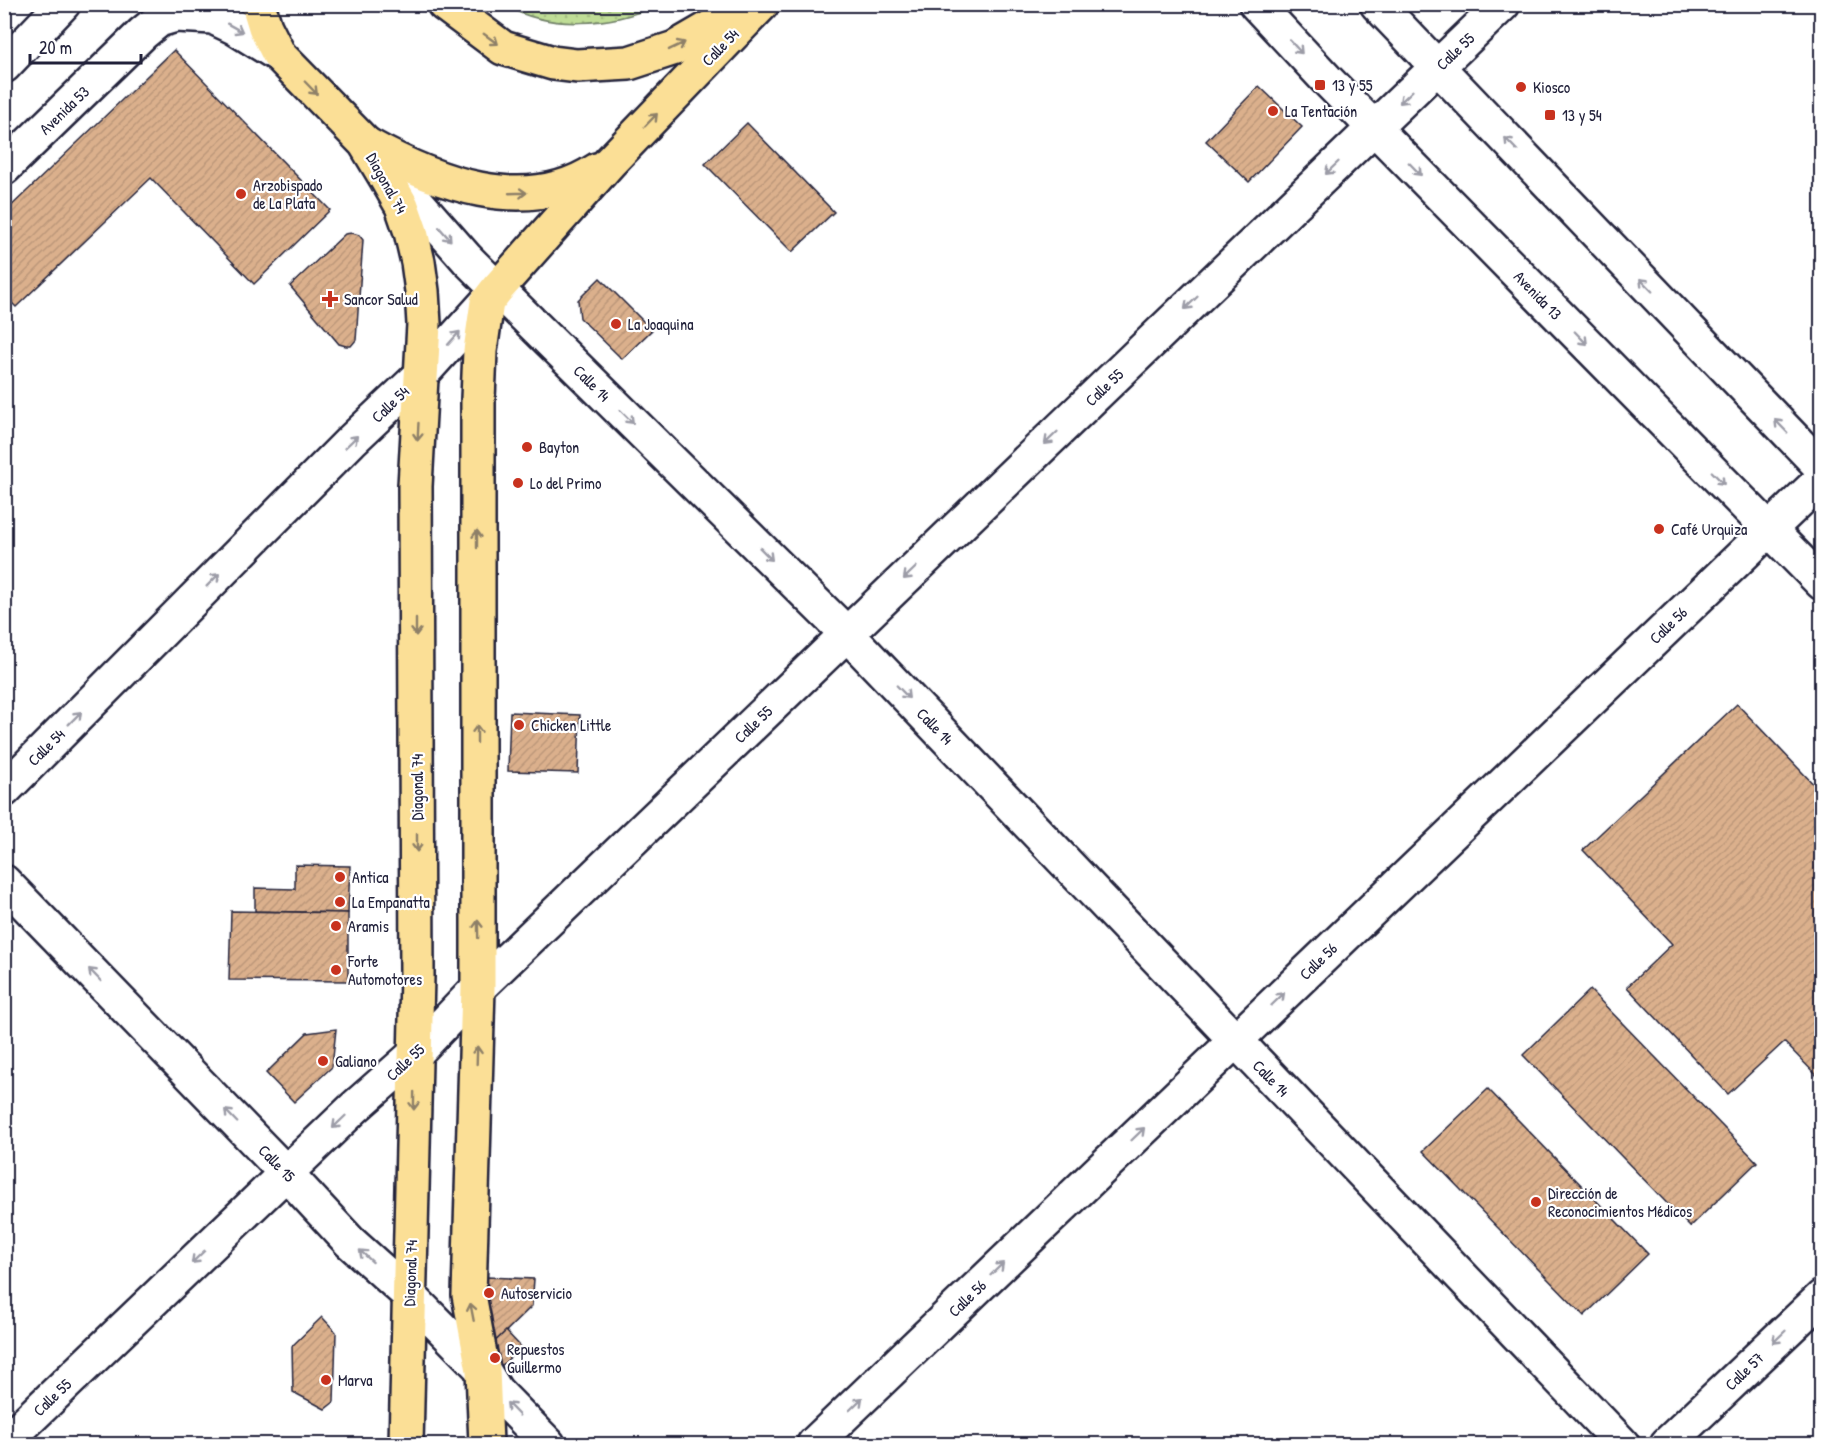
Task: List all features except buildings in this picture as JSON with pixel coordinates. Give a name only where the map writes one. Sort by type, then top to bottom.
[{"type":"main road","name":"Calle 14","points":[[258,4],[265,27],[279,55],[365,143]]},
{"type":"main road","points":[[444,4],[503,48],[553,63],[578,66],[628,63],[675,48],[750,4]]},
{"type":"main road","name":"Calle 54","points":[[492,296],[610,162],[762,4]]},
{"type":"main road","points":[[365,143],[414,169],[464,186],[493,192],[538,192],[568,185],[592,174],[610,162]]},
{"type":"main road","name":"Diagonal 74","points":[[365,143],[402,206],[411,232],[418,262],[424,324],[415,486],[417,976],[406,1444]]},
{"type":"main road","points":[[486,1444],[483,1370],[469,1295],[478,988],[477,456],[480,351],[492,296]]},
{"type":"street","points":[[4,66],[63,4]]},
{"type":"street","name":"Avenida 13","points":[[1256,4],[1374,128],[1821,583]]},
{"type":"street","points":[[1377,4],[1821,468]]},
{"type":"street","name":"Calle 55","points":[[4,1443],[355,1107],[414,1055],[478,988],[1503,4]]},
{"type":"street","name":"Avenida 53","points":[[4,168],[159,20],[176,15],[213,17],[234,27],[279,55]]},
{"type":"street","name":"Calle 14","points":[[365,143],[467,259],[492,296],[847,634],[1622,1444]]},
{"type":"street","name":"Calle 54","points":[[4,789],[351,441],[422,374],[492,296]]},
{"type":"street","name":"Calle 56","points":[[814,1444],[1821,478]]},
{"type":"street","name":"Calle 15","points":[[4,882],[350,1242],[409,1295],[483,1370],[496,1391],[548,1444]]},
{"type":"street","name":"Calle 57","points":[[1667,1444],[1821,1297]]},
{"type":"green space","points":[[504,5],[657,5],[620,18],[580,23],[540,19]]},
{"type":"place","name":"13 y 55","points":[[1320,85]]},
{"type":"place","name":"Kiosco","points":[[1521,87]]},
{"type":"place","name":"La Tentación","points":[[1273,111]]},
{"type":"place","name":"13 y 54","points":[[1550,115]]},
{"type":"place","name":"Arzobispado de La Plata","points":[[241,194]]},
{"type":"place","name":"Sancor Salud","points":[[330,299]]},
{"type":"place","name":"La Joaquina","points":[[616,324]]},
{"type":"place","name":"Bayton","points":[[527,447]]},
{"type":"place","name":"Lo del Primo","points":[[518,483]]},
{"type":"place","name":"Café Urquiza","points":[[1659,529]]},
{"type":"place","name":"Chicken Little","points":[[519,725]]},
{"type":"place","name":"Antica","points":[[340,877]]},
{"type":"place","name":"La Empanatta","points":[[340,902]]},
{"type":"place","name":"Aramis","points":[[336,926]]},
{"type":"place","name":"Forte Automotores","points":[[336,970]]},
{"type":"place","name":"Galiano","points":[[323,1061]]},
{"type":"place","name":"Dirección de Reconocimientos Médicos","points":[[1536,1202]]},
{"type":"place","name":"Autoservicio","points":[[489,1293]]},
{"type":"place","name":"Repuestos Guillermo","points":[[495,1358]]},
{"type":"place","name":"Marva","points":[[326,1380]]}]
